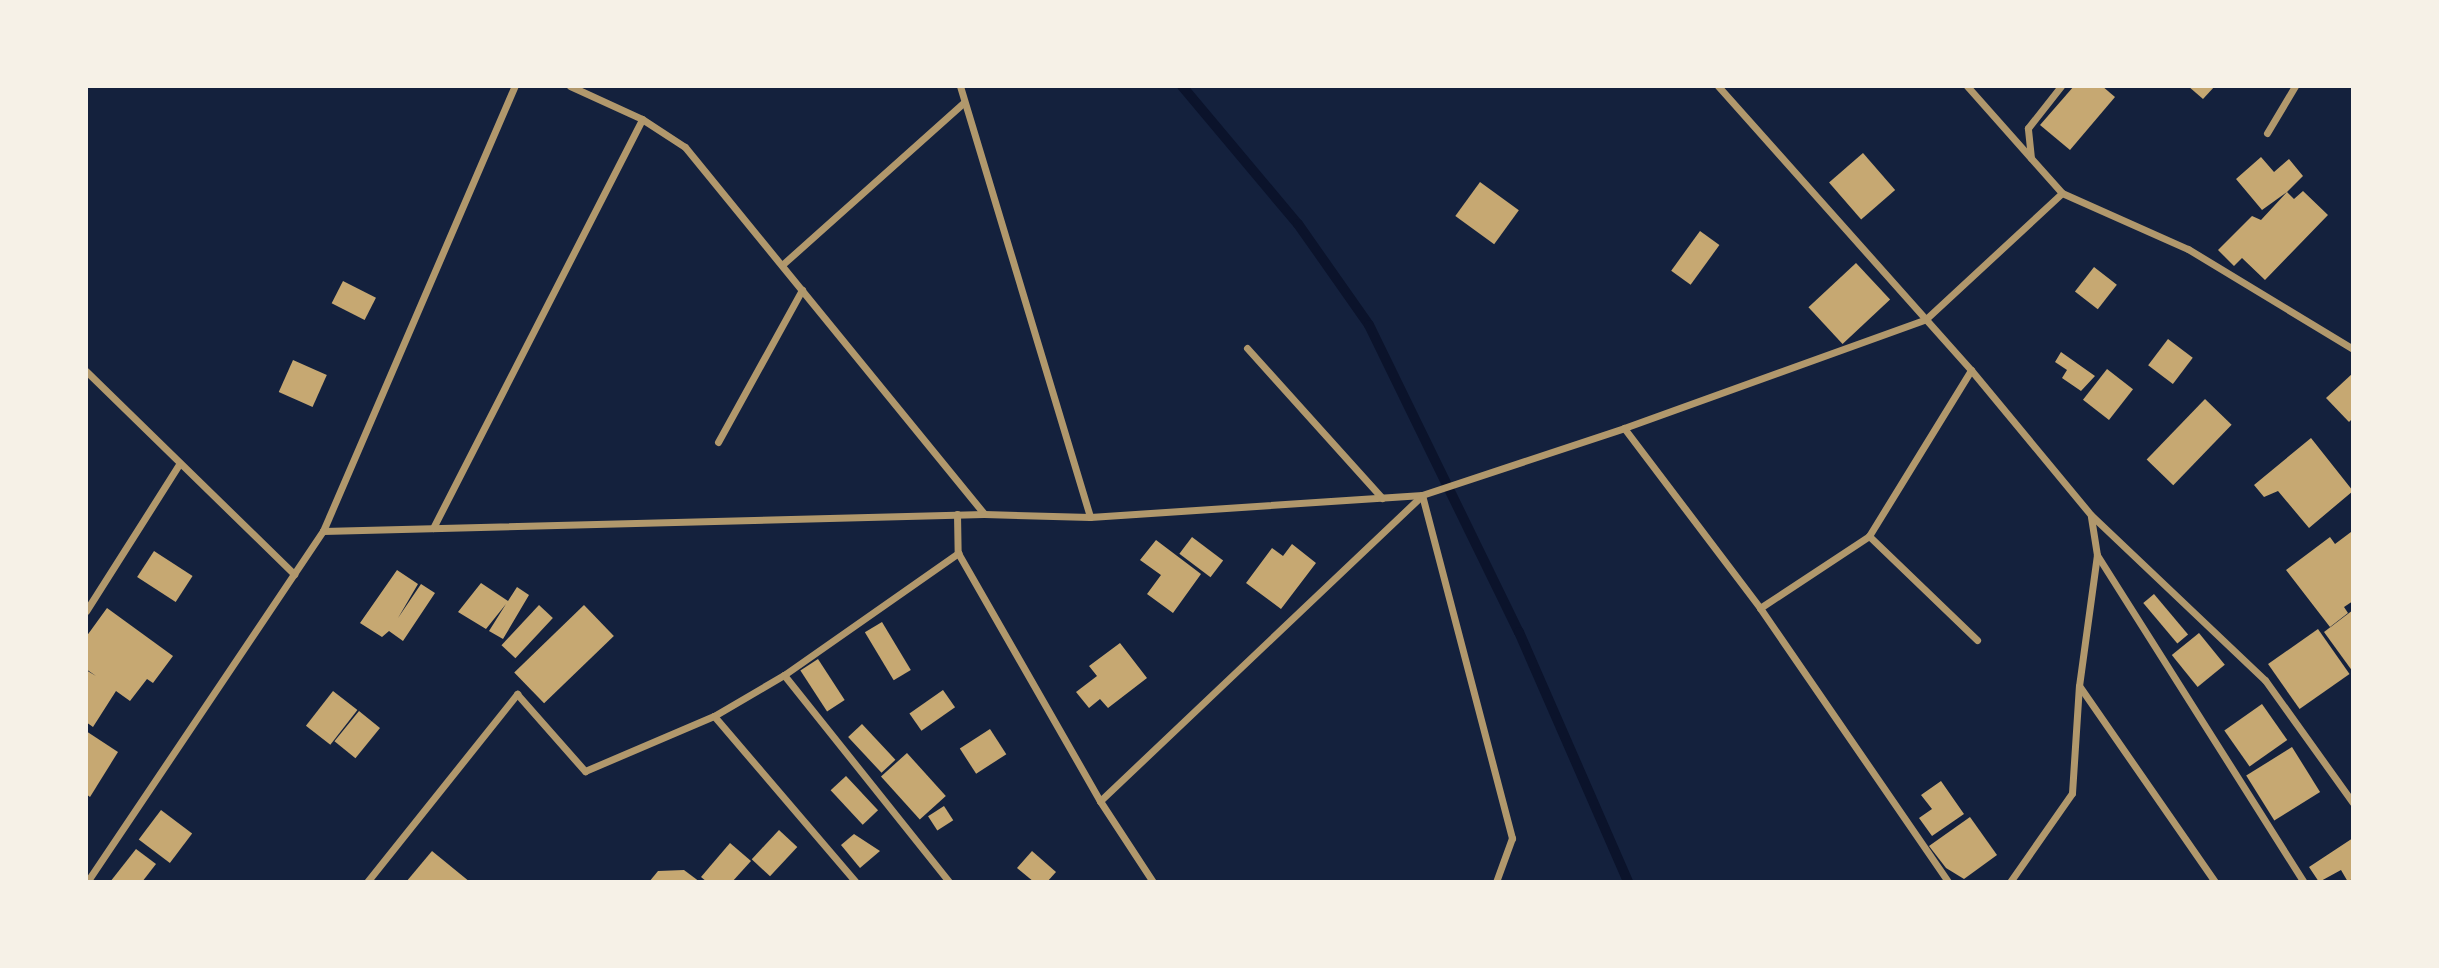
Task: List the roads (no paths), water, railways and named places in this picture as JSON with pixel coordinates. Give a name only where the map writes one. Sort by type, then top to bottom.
[{"type":"street","points":[[87,882],[323,531],[515,86]]},
{"type":"street","points":[[570,86],[642,119],[685,147],[984,514]]},
{"type":"street","points":[[960,86],[1090,517]]},
{"type":"street","points":[[1718,86],[1926,318],[2091,515],[2265,680],[2353,803]]},
{"type":"street","points":[[1967,86],[2062,193],[2189,250],[2353,349]]},
{"type":"street","points":[[2031,158],[2028,128],[2061,86]]},
{"type":"street","points":[[2267,133],[2295,86]]},
{"type":"street","points":[[782,265],[964,102]]},
{"type":"street","points":[[433,528],[642,119]]},
{"type":"street","points":[[323,531],[957,514],[1090,517],[1422,495],[1624,428],[1926,318],[2062,193]]},
{"type":"street","points":[[718,442],[802,290]]},
{"type":"street","points":[[1247,348],[1382,498]]},
{"type":"street","points":[[1760,608],[1868,536],[1971,370]]},
{"type":"street","points":[[86,371],[294,574]]},
{"type":"street","points":[[1624,428],[1760,608],[1948,882]]},
{"type":"street","points":[[86,611],[180,463]]},
{"type":"street","points":[[1100,801],[1422,495]]},
{"type":"street","points":[[1422,495],[1512,838],[1496,882]]},
{"type":"street","points":[[957,514],[958,553],[1100,801],[1153,882]]},
{"type":"street","points":[[2010,882],[2072,793],[2079,686],[2096,555],[2091,515]]},
{"type":"street","points":[[1868,536],[1977,640]]},
{"type":"street","points":[[367,882],[517,694],[585,771],[714,716],[784,675],[958,553]]},
{"type":"street","points":[[2096,555],[2304,882]]},
{"type":"street","points":[[784,675],[949,882]]},
{"type":"street","points":[[2079,686],[2215,882]]},
{"type":"street","points":[[714,716],[856,882]]},
{"type":"waterway","points":[[1182,86],[1298,224],[1369,325],[1519,632],[1628,882]]}]
